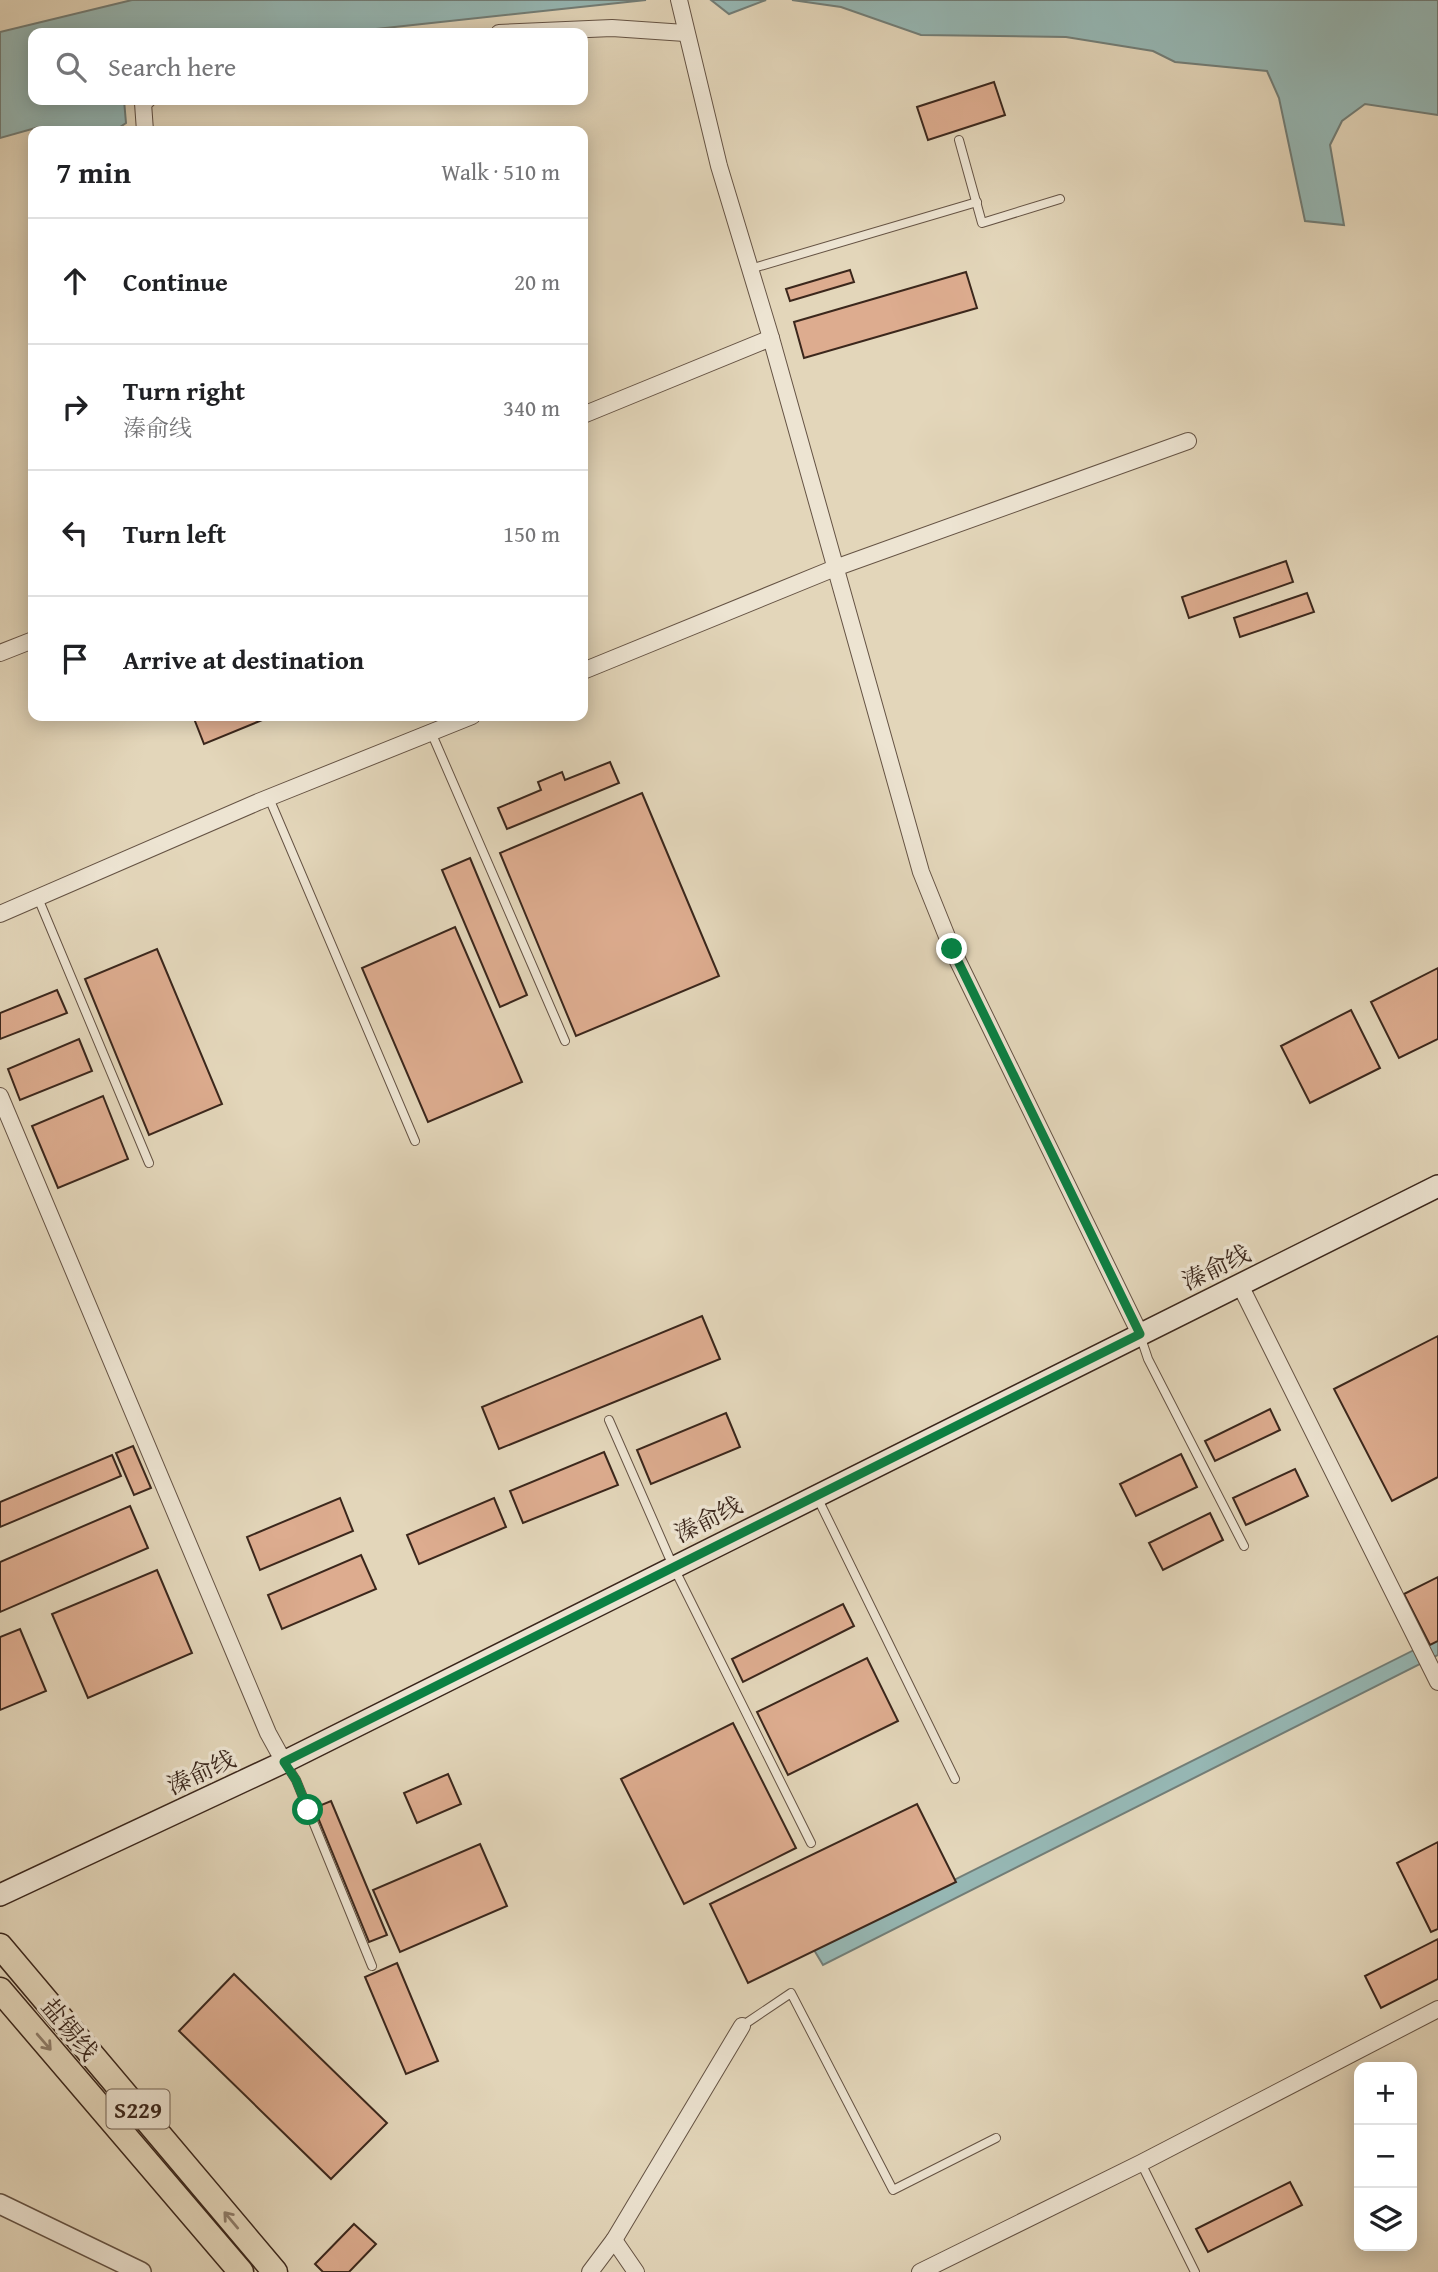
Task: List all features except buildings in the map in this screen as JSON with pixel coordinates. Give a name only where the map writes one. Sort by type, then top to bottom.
[{"type":"main road","name":"溱俞线","points":[[0,1895],[284,1762],[816,1494],[1438,1186]]},
{"type":"main road","name":"盐锡线","points":[[0,1946],[275,2272]]},
{"type":"main road","name":"盐锡线","points":[[0,1990],[241,2272]]},
{"type":"street","points":[[679,0],[719,166],[771,338],[920,872],[952,949],[1140,1334]]},
{"type":"street","points":[[588,29],[685,33]]},
{"type":"street","points":[[143,105],[145,126]]},
{"type":"street","points":[[588,413],[771,338]]},
{"type":"street","points":[[588,669],[835,568],[1188,441]]},
{"type":"street","points":[[0,653],[28,642]]},
{"type":"street","points":[[0,914],[270,798],[460,721]]},
{"type":"street","points":[[0,1097],[268,1733],[284,1762]]},
{"type":"street","points":[[1240,1285],[1438,1682]]},
{"type":"street","points":[[920,2272],[1141,2163],[1438,2009]]},
{"type":"street","points":[[590,2272],[614,2240],[742,2026]]},
{"type":"street","points":[[0,2204],[141,2272]]},
{"type":"street","points":[[614,2240],[636,2272]]},
{"type":"lane","points":[[959,140],[982,223],[1060,200]]},
{"type":"lane","points":[[750,269],[977,202]]},
{"type":"lane","points":[[432,732],[565,1041]]},
{"type":"lane","points":[[270,798],[415,1141]]},
{"type":"lane","points":[[38,898],[149,1163]]},
{"type":"lane","points":[[1140,1334],[1148,1359],[1244,1546]]},
{"type":"lane","points":[[609,1420],[673,1566],[811,1843]]},
{"type":"lane","points":[[816,1494],[955,1779]]},
{"type":"lane","points":[[284,1762],[296,1780],[372,1966]]},
{"type":"lane","points":[[742,2026],[791,1993],[893,2190],[996,2138]]},
{"type":"lane","points":[[1141,2163],[1195,2272]]},
{"type":"water","points":[[132,0],[646,0],[386,28],[28,28],[28,105],[124,105],[126,123],[122,126],[28,126],[28,130],[0,138],[0,32]]},
{"type":"water","points":[[711,0],[766,0],[729,14]]},
{"type":"water","points":[[792,0],[1438,0],[1438,115],[1365,104],[1342,121],[1330,145],[1344,225],[1305,221],[1279,98],[1267,71],[1175,62],[1153,51],[1066,37],[921,35],[841,7]]},
{"type":"water","points":[[1438,1638],[1438,1655],[823,1965],[814,1950]]},
{"type":"route","points":[[308,1810],[296,1780],[284,1762],[1140,1334],[952,949]]}]
